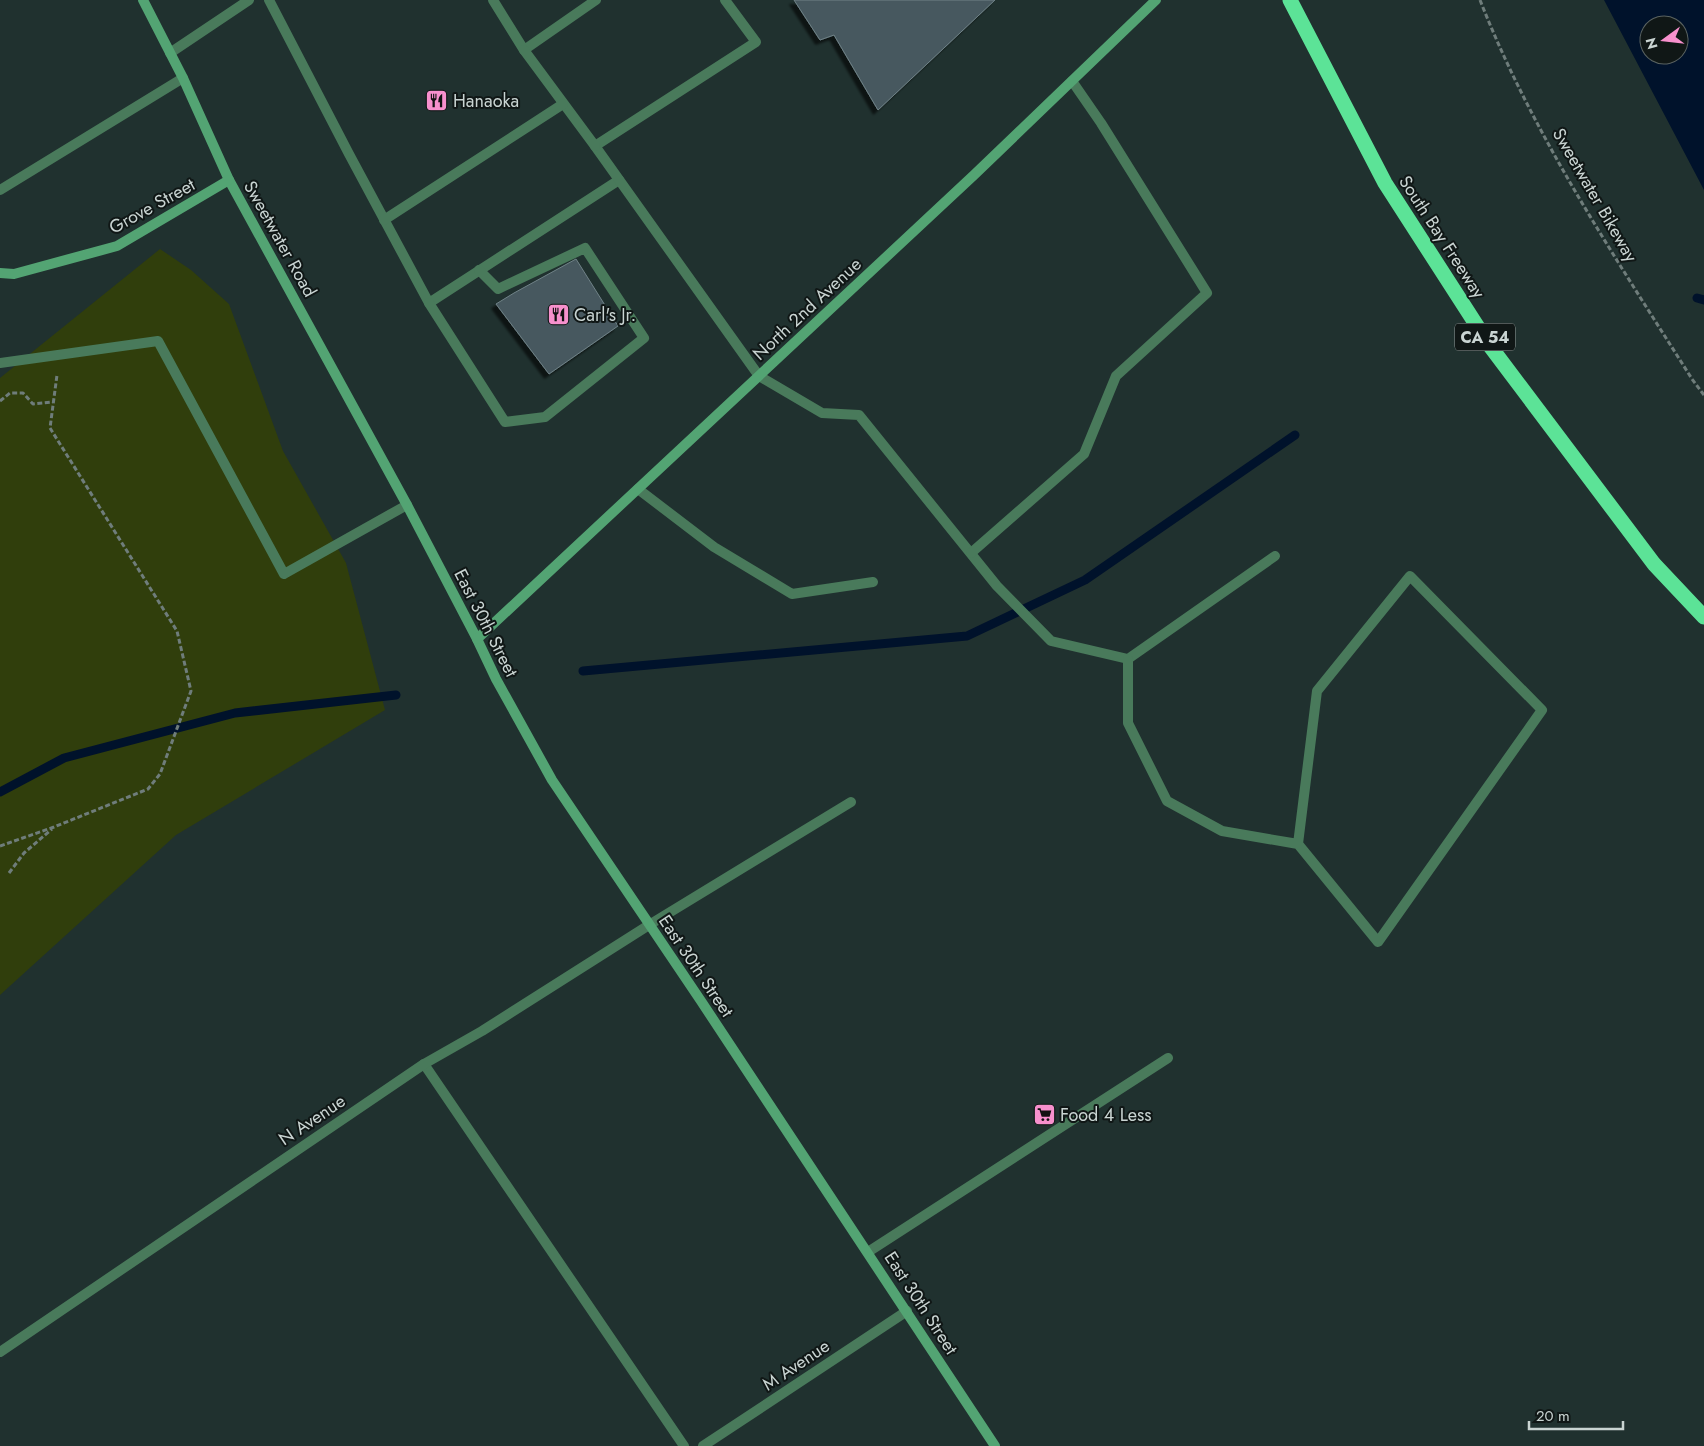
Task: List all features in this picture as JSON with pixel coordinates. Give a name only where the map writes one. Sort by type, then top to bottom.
[{"type":"highway","name":"South Bay Freeway","points":[[1290,0],[1385,183],[1490,346],[1654,564],[1704,617]]},
{"type":"main road","name":"Sweetwater Road","points":[[143,0],[183,78],[229,180],[397,488]]},
{"type":"main road","name":"North 2nd Avenue","points":[[477,639],[974,175],[1156,0]]},
{"type":"main road","name":"Grove Street","points":[[0,273],[14,274],[118,246],[229,180]]},
{"type":"main road","name":"East 30th Street","points":[[397,488],[477,639],[496,679],[552,780],[868,1252],[994,1446]]},
{"type":"street","points":[[170,53],[249,0]]},
{"type":"street","points":[[269,0],[429,303],[505,422],[545,417],[644,338],[584,248],[498,288],[479,270]]},
{"type":"street","points":[[493,0],[524,50],[759,376],[822,412],[859,415],[997,586],[1052,642],[1128,659],[1275,556]]},
{"type":"street","points":[[524,50],[596,0]]},
{"type":"street","points":[[595,146],[756,42],[725,0]]},
{"type":"street","points":[[0,190],[183,78]]},
{"type":"street","points":[[971,553],[1084,454],[1116,376],[1207,293],[1101,123],[1072,81]]},
{"type":"street","points":[[384,220],[564,104]]},
{"type":"street","points":[[429,303],[619,180]]},
{"type":"street","points":[[0,363],[158,341],[284,574],[407,506]]},
{"type":"street","points":[[638,489],[714,547],[792,594],[873,582]]},
{"type":"street","points":[[1128,659],[1128,723],[1167,801],[1222,831],[1298,844],[1378,942],[1542,710],[1410,576],[1317,691],[1298,844]]},
{"type":"street","name":"N Avenue","points":[[0,1352],[424,1064],[482,1032],[649,925],[851,802]]},
{"type":"street","points":[[868,1252],[1168,1058]]},
{"type":"street","points":[[424,1064],[684,1446]]},
{"type":"street","name":"M Avenue","points":[[703,1446],[907,1311]]},
{"type":"path","name":"Sweetwater Bikeway","points":[[1480,0],[1497,43],[1539,126],[1580,199],[1704,395]]},
{"type":"path","points":[[0,846],[148,790],[160,774],[191,691],[176,631],[50,428],[60,354]]},
{"type":"path","points":[[0,401],[10,393],[23,392],[34,404],[53,402]]},
{"type":"path","points":[[9,873],[24,853],[54,827]]},
{"type":"green space","points":[[160,249],[191,270],[229,304],[283,451],[346,563],[385,710],[176,835],[0,995],[0,378]]},
{"type":"water","points":[[1604,0],[1704,0],[1704,190]]},
{"type":"building","points":[[794,0],[995,0],[878,110],[834,35],[820,40]]},
{"type":"building","name":"Carl's Jr.","points":[[576,259],[618,326],[549,374],[496,304]]},
{"type":"waterway","points":[[1697,298],[1704,300]]},
{"type":"waterway","points":[[583,671],[967,636],[1085,580],[1295,435]]},
{"type":"waterway","points":[[0,792],[64,758],[235,713],[396,695]]},
{"type":"place","name":"Hanaoka","points":[[437,101]]},
{"type":"place","name":"Carl's Jr.","points":[[558,315]]},
{"type":"place","name":"Food 4 Less","points":[[1044,1115]]}]
